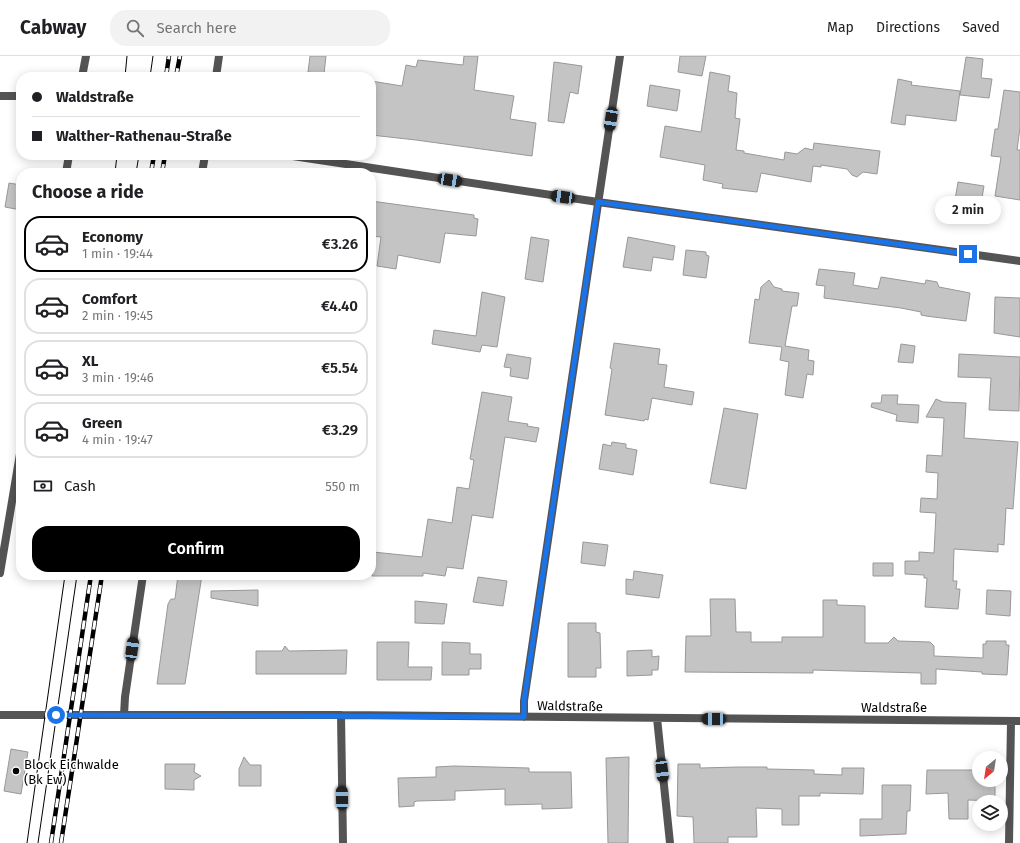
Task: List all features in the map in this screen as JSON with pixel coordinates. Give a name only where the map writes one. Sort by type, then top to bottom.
[{"type":"street","points":[[83,72],[86,56]]},
{"type":"street","points":[[217,72],[219,56]]},
{"type":"street","points":[[524,717],[524,701],[620,56]]},
{"type":"street","points":[[0,96],[16,96]]},
{"type":"street","points":[[319,160],[372,168]]},
{"type":"street","points":[[376,169],[598,202],[1020,261]]},
{"type":"street","points":[[0,574],[16,478]]},
{"type":"street","points":[[124,715],[124,697],[142,580]]},
{"type":"street","name":"Waldstraße","points":[[0,715],[341,715],[1020,721]]},
{"type":"street","points":[[341,715],[343,843]]},
{"type":"street","points":[[657,718],[670,843]]},
{"type":"street","points":[[1009,843],[1011,721]]},
{"type":"building","points":[[310,56],[326,56],[324,72],[308,72]]},
{"type":"building","points":[[464,56],[478,56],[474,90],[514,96],[510,119],[536,123],[532,156],[376,136],[376,82],[402,86],[406,65],[416,67],[418,60],[463,65]]},
{"type":"building","points":[[680,56],[706,56],[702,76],[678,72]]},
{"type":"building","points":[[966,57],[983,59],[981,78],[992,79],[989,98],[960,95]]},
{"type":"building","points":[[554,62],[582,66],[578,94],[570,92],[564,123],[548,121]]},
{"type":"building","points":[[710,72],[730,76],[728,91],[737,93],[735,118],[740,119],[736,150],[744,151],[744,153],[784,160],[785,152],[797,154],[805,148],[813,150],[814,143],[880,151],[877,174],[863,172],[857,177],[852,175],[847,169],[821,165],[821,167],[813,166],[811,182],[761,173],[757,192],[722,188],[723,184],[703,180],[705,165],[660,157],[665,126],[701,132]]},
{"type":"building","points":[[898,79],[912,82],[911,85],[960,91],[956,121],[906,115],[905,125],[891,123]]},
{"type":"building","points":[[650,85],[680,90],[677,111],[647,106]]},
{"type":"building","points":[[1004,90],[1020,92],[1020,128],[1017,150],[1020,150],[1020,200],[995,196],[1001,157],[991,156],[995,129],[998,129]]},
{"type":"building","points":[[958,182],[984,186],[979,216],[953,212]]},
{"type":"building","points":[[9,183],[16,184],[16,209],[5,207]]},
{"type":"building","points":[[376,202],[474,215],[474,218],[478,219],[476,236],[445,233],[440,263],[398,255],[396,269],[377,266],[381,237],[376,236]]},
{"type":"building","points":[[531,237],[549,240],[543,282],[525,279]]},
{"type":"building","points":[[628,237],[675,246],[673,260],[653,257],[651,271],[623,267]]},
{"type":"building","points":[[686,250],[706,252],[706,255],[709,256],[706,278],[683,275]]},
{"type":"building","points":[[819,269],[855,273],[853,285],[878,289],[881,277],[925,284],[926,280],[937,282],[939,287],[970,293],[966,321],[921,315],[921,312],[901,308],[824,298],[825,286],[816,285]]},
{"type":"building","points":[[769,280],[774,287],[782,289],[782,291],[799,293],[797,306],[792,306],[785,346],[809,350],[808,360],[814,361],[813,375],[807,374],[803,398],[785,395],[789,362],[780,360],[782,347],[749,343],[755,299],[759,300],[761,287]]},
{"type":"building","points":[[482,292],[505,297],[497,347],[482,345],[480,352],[432,344],[434,330],[476,336]]},
{"type":"building","points":[[995,297],[1020,298],[1020,337],[994,333]]},
{"type":"building","points":[[614,343],[660,349],[658,364],[667,365],[664,387],[694,392],[692,405],[652,398],[648,420],[645,419],[644,421],[605,415],[612,369],[610,368]]},
{"type":"building","points":[[901,344],[915,346],[913,363],[898,362]]},
{"type":"building","points":[[507,354],[531,358],[528,379],[510,376],[511,368],[504,367]]},
{"type":"building","points":[[959,354],[1020,357],[1019,411],[989,410],[991,378],[958,377]]},
{"type":"building","points":[[482,392],[512,397],[508,421],[528,424],[527,426],[539,428],[536,442],[505,437],[493,518],[472,515],[463,569],[447,567],[445,576],[423,573],[423,576],[376,576],[376,552],[422,557],[428,519],[452,523],[457,487],[469,489],[474,460],[470,459]]},
{"type":"building","points":[[882,395],[898,395],[897,404],[919,405],[918,423],[896,421],[897,415],[871,407],[872,403],[881,403]]},
{"type":"building","points":[[936,399],[943,402],[966,403],[964,438],[1018,442],[1013,509],[1006,508],[1004,545],[998,544],[998,552],[954,549],[953,581],[957,581],[956,589],[960,589],[958,609],[925,607],[927,578],[924,578],[924,575],[905,574],[905,561],[919,561],[919,552],[934,553],[936,513],[920,512],[921,498],[937,499],[938,473],[926,472],[927,455],[942,456],[944,418],[926,417]]},
{"type":"building","points":[[724,408],[758,414],[746,489],[710,483]]},
{"type":"building","points":[[612,442],[626,444],[626,448],[637,450],[633,475],[599,469],[603,444],[611,446]]},
{"type":"building","points":[[583,542],[608,545],[605,566],[581,563]]},
{"type":"building","points":[[873,563],[893,563],[893,576],[873,576]]},
{"type":"building","points":[[634,571],[663,575],[659,598],[626,594],[626,579],[633,580]]},
{"type":"building","points":[[478,577],[507,581],[503,606],[473,602]]},
{"type":"building","points":[[177,580],[201,580],[185,684],[157,684],[168,604],[171,599],[175,599]]},
{"type":"building","points":[[258,590],[258,606],[211,598],[211,591]]},
{"type":"building","points":[[987,590],[1011,591],[1010,616],[986,614]]},
{"type":"building","points":[[710,599],[735,599],[736,632],[751,632],[751,642],[782,642],[782,637],[823,637],[823,600],[837,600],[837,605],[865,606],[865,643],[888,643],[894,637],[898,641],[930,642],[934,646],[934,656],[983,658],[983,644],[986,644],[986,641],[1006,641],[1006,645],[1009,645],[1007,675],[936,669],[936,684],[921,684],[921,673],[813,670],[813,673],[685,672],[686,636],[711,636]]},
{"type":"building","points":[[415,601],[447,604],[444,624],[415,623]]},
{"type":"building","points":[[568,623],[596,623],[596,632],[600,633],[601,668],[596,668],[596,677],[568,677]]},
{"type":"building","points":[[377,642],[409,642],[408,667],[432,667],[431,680],[377,680]]},
{"type":"building","points":[[442,642],[470,643],[470,654],[481,654],[481,669],[469,669],[469,675],[442,675]]},
{"type":"building","points":[[285,646],[289,651],[347,650],[346,674],[256,674],[256,651],[282,651]]},
{"type":"building","points":[[652,650],[652,657],[659,656],[658,670],[652,670],[652,675],[627,676],[627,651]]},
{"type":"building","name":"Block Eichwalde (Bk Ew)","points":[[11,749],[28,752],[21,794],[4,791]]},
{"type":"building","points":[[244,757],[250,765],[261,765],[261,786],[239,786],[239,769]]},
{"type":"building","points":[[629,757],[628,843],[608,843],[606,758]]},
{"type":"building","points":[[165,764],[195,764],[194,772],[201,776],[194,780],[194,790],[165,789]]},
{"type":"building","points":[[678,764],[700,764],[700,768],[767,767],[767,769],[814,770],[814,774],[842,775],[842,768],[864,768],[863,794],[820,793],[820,796],[799,796],[799,825],[782,825],[782,809],[756,808],[757,837],[728,837],[728,843],[694,843],[693,817],[677,816]]},
{"type":"building","points":[[436,767],[529,768],[529,772],[571,772],[572,808],[542,809],[542,804],[505,805],[505,789],[455,791],[455,800],[417,801],[414,802],[414,806],[399,807],[398,778],[436,777]]},
{"type":"building","points":[[927,770],[972,770],[972,787],[995,787],[995,795],[972,795],[972,800],[968,800],[968,819],[949,819],[948,793],[926,794]]},
{"type":"building","points":[[882,785],[911,785],[910,811],[907,811],[906,834],[860,836],[860,819],[882,819]]},
{"type":"tram line","points":[[125,72],[127,56]]},
{"type":"tram line","points":[[151,72],[153,56]]},
{"type":"tram line","points":[[116,160],[116,168]]},
{"type":"tram line","points":[[137,168],[138,160]]},
{"type":"tram line","points":[[27,843],[64,580]]},
{"type":"tram line","points":[[38,843],[76,580]]},
{"type":"railway","points":[[167,72],[169,56]]},
{"type":"railway","points":[[177,72],[180,56]]},
{"type":"railway","points":[[152,168],[153,160]]},
{"type":"railway","points":[[163,168],[164,160]]},
{"type":"railway","points":[[51,843],[90,580]]},
{"type":"railway","points":[[61,843],[101,580]]},
{"type":"place","name":"Block Eichwalde (Bk Ew)","points":[[16,771]]},
{"type":"route","points":[[56,715],[341,715],[524,717],[524,701],[598,202],[968,254]]}]
